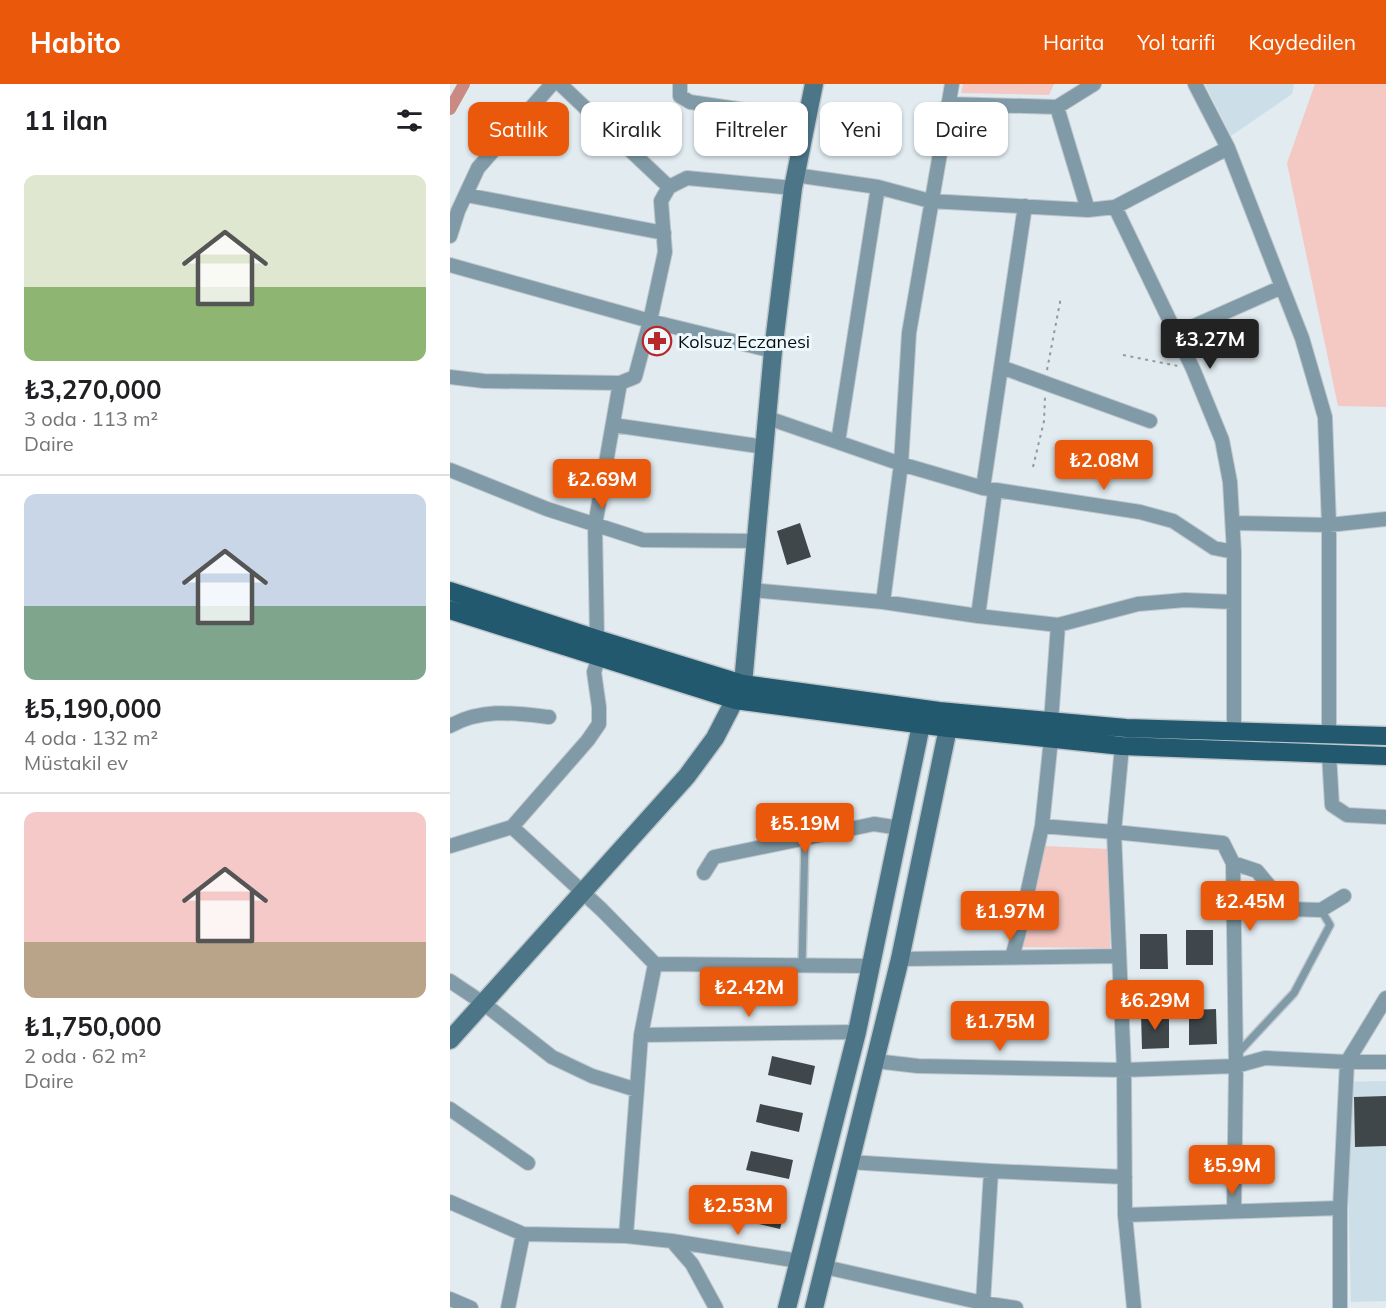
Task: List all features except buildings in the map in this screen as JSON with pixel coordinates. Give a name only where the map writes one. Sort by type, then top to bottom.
[{"type":"main road","points":[[450,591],[598,648]]},
{"type":"main road","points":[[450,610],[598,648],[739,692],[921,725],[948,728],[1051,730],[1126,728],[1386,736]]},
{"type":"main road","points":[[739,692],[939,711],[1051,730],[1122,746],[1386,756]]},
{"type":"street","points":[[450,236],[478,168],[552,84]]},
{"type":"street","points":[[561,84],[669,187]]},
{"type":"street","points":[[680,84],[680,96],[694,103]]},
{"type":"street","points":[[808,113],[814,84]]},
{"type":"street","points":[[948,102],[952,84]]},
{"type":"street","points":[[1008,106],[1057,107],[1094,84]]},
{"type":"street","points":[[1195,84],[1228,148],[1282,286],[1302,338],[1325,417],[1329,525],[1329,735]]},
{"type":"street","points":[[1057,107],[1088,210]]},
{"type":"street","points":[[450,377],[484,381],[620,383],[634,376],[650,321],[665,252],[661,201],[669,187],[687,178],[878,187],[930,201],[1088,210],[1115,207],[1228,148]]},
{"type":"street","points":[[450,1040],[687,776],[715,738],[739,692],[757,541],[773,351],[799,156]]},
{"type":"street","points":[[883,602],[901,464],[909,333],[938,156]]},
{"type":"street","points":[[838,442],[878,187]]},
{"type":"street","points":[[466,195],[664,233]]},
{"type":"street","points":[[978,616],[1001,367],[1025,206]]},
{"type":"street","points":[[1115,207],[1193,369],[1222,440],[1230,482],[1234,523],[1234,731]]},
{"type":"street","points":[[450,265],[650,321],[773,351]]},
{"type":"street","points":[[1176,334],[1282,286]]},
{"type":"street","points":[[1001,367],[1150,421]]},
{"type":"street","points":[[450,846],[512,827],[588,740],[599,724],[594,672],[598,648],[595,525],[620,383]]},
{"type":"street","points":[[768,418],[901,464],[989,489],[1140,512],[1173,521],[1214,548],[1234,552]]},
{"type":"street","points":[[613,425],[765,447]]},
{"type":"street","points":[[450,470],[547,509],[643,540],[757,541]]},
{"type":"street","points":[[1234,523],[1329,525],[1386,519]]},
{"type":"street","points":[[752,590],[883,602],[1058,625],[1138,604],[1185,600],[1233,602]]},
{"type":"street","points":[[1012,957],[1042,826],[1058,625]]},
{"type":"street","points":[[450,726],[465,718],[506,712],[549,717]]},
{"type":"street","points":[[787,1308],[857,1032],[921,725]]},
{"type":"street","points":[[814,1308],[900,959],[948,728]]},
{"type":"street","points":[[1122,746],[1114,832],[1124,1070],[1125,1215],[1134,1308]]},
{"type":"street","points":[[1329,754],[1332,805],[1347,815],[1386,817]]},
{"type":"street","points":[[704,873],[714,857],[874,824],[900,828]]},
{"type":"street","points":[[1042,826],[1223,843],[1233,863],[1236,1061],[1234,1211]]},
{"type":"street","points":[[512,827],[583,892],[655,964],[872,966]]},
{"type":"street","points":[[1233,863],[1257,871],[1288,909],[1322,910],[1344,896]]},
{"type":"street","points":[[900,959],[1119,956]]},
{"type":"street","points":[[626,1236],[641,1035],[655,964]]},
{"type":"street","points":[[450,981],[483,1003],[552,1057],[592,1076],[637,1090]]},
{"type":"street","points":[[1340,1308],[1340,1208],[1347,1062],[1386,998]]},
{"type":"street","points":[[641,1035],[857,1032]]},
{"type":"street","points":[[875,1061],[918,1066],[1124,1070],[1265,1058],[1386,1062]]},
{"type":"street","points":[[450,1109],[528,1163]]},
{"type":"street","points":[[849,1162],[1125,1177]]},
{"type":"street","points":[[983,1303],[992,1171]]},
{"type":"street","points":[[450,1202],[523,1234],[626,1236],[672,1241],[825,1267],[983,1303],[1016,1308]]},
{"type":"street","points":[[1125,1215],[1340,1208]]},
{"type":"street","points":[[508,1308],[523,1234]]},
{"type":"street","points":[[672,1241],[692,1264],[716,1308]]},
{"type":"street","points":[[450,1299],[471,1308]]},
{"type":"lane","points":[[802,966],[805,838]]},
{"type":"lane","points":[[1236,1061],[1294,993],[1330,925],[1322,910]]},
{"type":"path","points":[[1033,467],[1044,421],[1045,382],[1061,297]]},
{"type":"path","points":[[1123,355],[1193,369]]},
{"type":"shaded area","points":[[963,84],[1054,84],[1049,95],[961,93]]},
{"type":"shaded area","points":[[1205,84],[1294,84],[1292,94],[1231,136]]},
{"type":"shaded area","points":[[1315,84],[1386,84],[1386,407],[1338,406],[1287,163]]},
{"type":"shaded area","points":[[1045,846],[1109,849],[1110,948],[1019,947]]},
{"type":"shaded area","points":[[1386,1081],[1386,1301],[1351,1302],[1345,1082]]},
{"type":"waterway","points":[[450,109],[464,84]]},
{"type":"place","name":"Kolsuz Eczanesi","points":[[657,341]]}]
